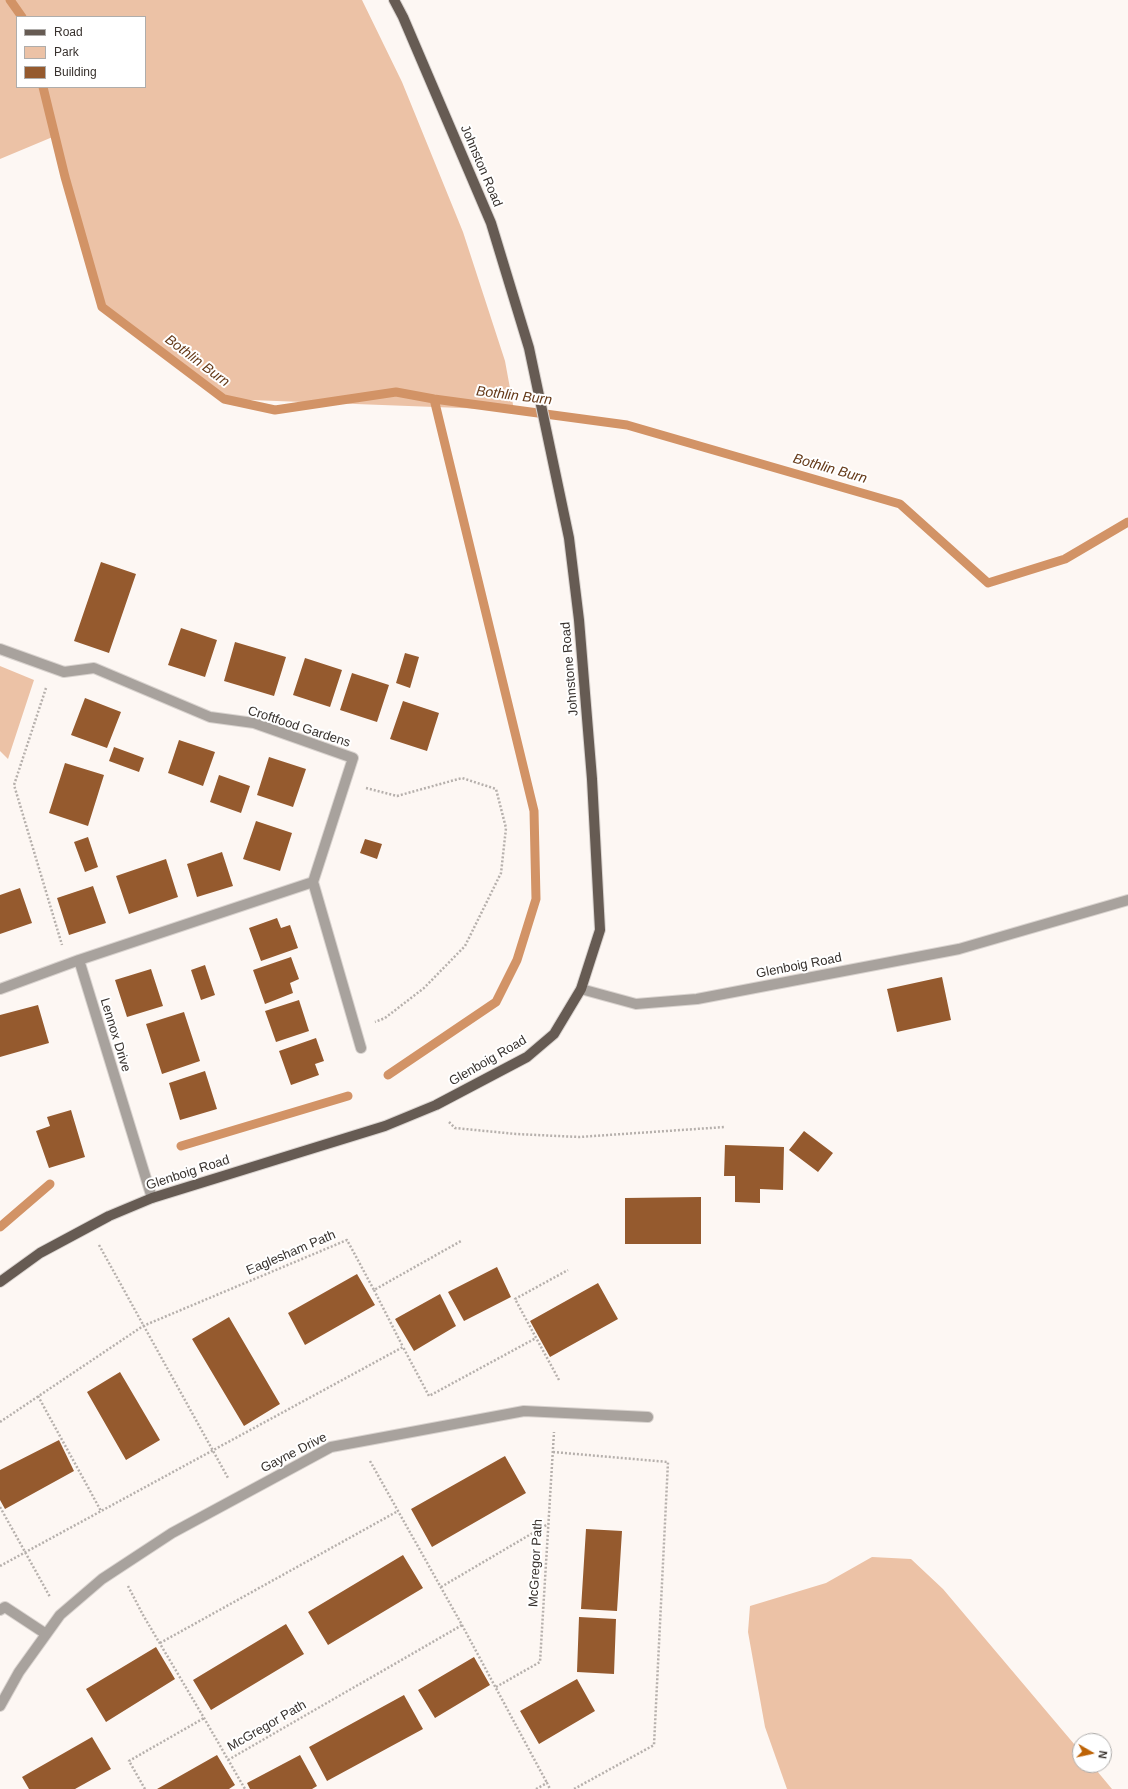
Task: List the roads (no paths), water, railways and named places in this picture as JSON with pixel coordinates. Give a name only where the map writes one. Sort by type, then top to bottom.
[{"type":"main road","name":"Johnston Road","points":[[394,0],[406,24],[491,223],[529,348]]},
{"type":"main road","name":"Johnstone Road","points":[[529,348],[570,553],[579,620],[593,787],[600,930],[581,989]]},
{"type":"main road","name":"Glenboig Road","points":[[0,1282],[40,1253],[89,1227],[152,1198],[385,1126],[436,1105],[527,1057],[554,1034],[581,989]]},
{"type":"street","name":"Croftfood Gardens","points":[[0,649],[64,672],[94,668],[210,717],[254,723],[354,758],[312,882]]},
{"type":"street","points":[[0,989],[79,960],[312,882],[361,1048]]},
{"type":"street","name":"Glenboig Road","points":[[581,989],[636,1004],[697,999],[959,949],[1128,900]]},
{"type":"street","name":"Lennox Drive","points":[[79,960],[152,1198]]},
{"type":"street","name":"Gayne Drive","points":[[0,1706],[19,1672],[60,1615],[102,1579],[172,1533],[331,1447],[524,1411],[648,1417]]},
{"type":"street","points":[[0,1610],[5,1607],[46,1634]]},
{"type":"waterway","name":"Bothlin Burn","points":[[10,0],[21,16]]},
{"type":"waterway","name":"Bothlin Burn","points":[[43,88],[65,177],[102,307],[224,399],[275,410],[396,392],[434,399],[627,425],[900,504],[988,583],[1065,559],[1128,522]]},
{"type":"waterway","points":[[388,1075],[496,1002],[517,960],[536,899],[534,811],[434,399]]},
{"type":"waterway","points":[[181,1146],[348,1096]]},
{"type":"waterway","points":[[0,1227],[50,1184]]}]
